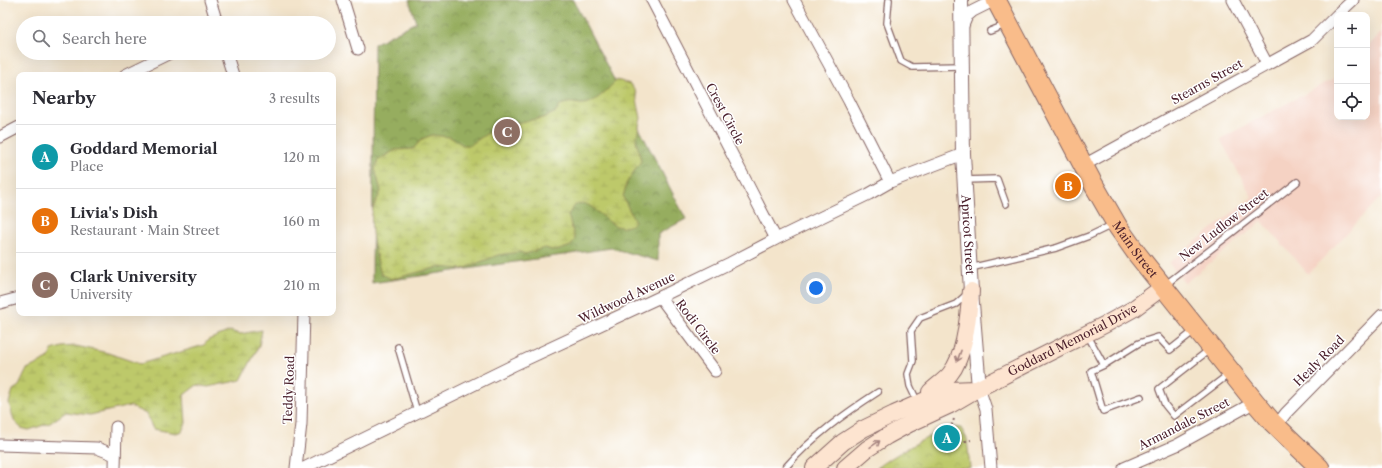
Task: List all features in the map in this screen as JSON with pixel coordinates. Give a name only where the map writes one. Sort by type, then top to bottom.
[{"type":"highway","name":"Main Street","points":[[995,0],[1116,223],[1137,254],[1255,402],[1276,426],[1320,468]]},
{"type":"main road","name":"Goddard Memorial Drive","points":[[845,468],[867,449],[887,436],[950,405],[979,388],[1133,309],[1163,287]]},
{"type":"main road","points":[[918,402],[945,379],[955,366],[964,340],[971,291]]},
{"type":"main road","name":"Goddard Memorial Drive","points":[[814,468],[850,437],[918,402],[948,390],[979,388]]},
{"type":"street","points":[[210,0],[215,16]]},
{"type":"street","points":[[343,0],[358,49]]},
{"type":"street","name":"Crest Circle","points":[[652,0],[776,239]]},
{"type":"street","points":[[794,0],[849,101],[890,182]]},
{"type":"street","name":"Apricot Street","points":[[961,0],[964,180],[979,388],[986,409],[990,468]]},
{"type":"street","points":[[961,30],[967,16],[973,11],[995,0]]},
{"type":"street","points":[[1233,0],[1267,64]]},
{"type":"street","name":"Stearns Street","points":[[1340,12],[1353,0]]},
{"type":"street","name":"Stearns Street","points":[[1084,165],[1312,40],[1334,18]]},
{"type":"street","points":[[131,72],[156,60]]},
{"type":"street","points":[[228,60],[232,72]]},
{"type":"street","points":[[0,137],[16,129]]},
{"type":"street","name":"Wildwood Avenue","points":[[304,468],[514,365],[660,297],[869,194],[890,182],[963,154]]},
{"type":"street","name":"Rodi Circle","points":[[660,297],[715,371]]},
{"type":"street","points":[[0,303],[16,299]]},
{"type":"street","name":"Healy Road","points":[[1276,426],[1286,413],[1382,315]]},
{"type":"street","name":"Teddy Road","points":[[296,468],[301,424],[304,316]]},
{"type":"street","name":"Armandale Street","points":[[1124,468],[1177,445],[1255,402]]},
{"type":"street","points":[[115,468],[116,427]]},
{"type":"street","points":[[0,445],[97,448],[115,455]]},
{"type":"lane","points":[[889,0],[887,23],[901,61],[912,67],[961,66]]},
{"type":"lane","points":[[990,31],[1008,23]]},
{"type":"lane","points":[[964,180],[997,179],[1006,204]]},
{"type":"lane","name":"New Ludlow Street","points":[[1163,287],[1297,182]]},
{"type":"lane","points":[[970,268],[1056,248],[1089,236],[1116,223]]},
{"type":"lane","points":[[918,402],[910,386],[908,374],[913,361],[911,331],[920,318],[956,304],[971,291]]},
{"type":"lane","points":[[1141,397],[1104,411],[1091,371],[1104,365],[1139,343],[1158,337],[1170,350],[1197,329]]},
{"type":"lane","points":[[1086,334],[1104,365]]},
{"type":"lane","points":[[398,347],[417,412]]},
{"type":"lane","points":[[1212,348],[1159,389],[1165,405],[1174,416],[1231,372]]},
{"type":"lane","points":[[785,468],[794,457],[823,430],[846,412],[878,392]]},
{"type":"path","points":[[949,432],[954,419]]},
{"type":"path","points":[[949,432],[952,434],[953,438],[961,442],[971,440]]},
{"type":"path","points":[[949,432],[942,434],[943,441],[950,443],[953,438]]},
{"type":"shaded area","points":[[1382,32],[1382,196],[1308,274],[1262,221],[1185,283],[1169,263],[1252,197],[1220,139],[1334,79],[1334,120],[1370,120],[1370,44]]},
{"type":"green space","points":[[409,0],[573,0],[686,219],[658,234],[658,261],[611,248],[372,283],[374,44],[416,22]]},
{"type":"green space","points":[[617,80],[630,84],[635,90],[641,118],[636,140],[641,161],[627,182],[623,197],[635,222],[626,227],[618,227],[590,206],[583,203],[576,205],[568,215],[575,239],[571,246],[556,251],[545,248],[525,254],[520,252],[498,255],[463,269],[439,267],[392,279],[381,274],[373,241],[371,224],[373,208],[381,191],[375,169],[378,160],[395,150],[413,149],[422,139],[432,135],[450,137],[463,145],[470,145],[498,126],[543,118],[556,112],[560,105],[571,103],[586,104],[591,102],[600,96]]},
{"type":"green space","points":[[262,330],[259,346],[241,380],[208,387],[197,385],[184,395],[186,423],[182,431],[176,433],[153,429],[146,414],[130,406],[90,415],[66,412],[50,423],[29,430],[21,428],[14,421],[9,403],[13,390],[19,386],[27,369],[48,359],[52,350],[62,347],[76,346],[108,353],[140,364],[204,345],[208,340],[230,331],[240,334]]},
{"type":"green space","points":[[949,427],[961,428],[967,439],[970,468],[877,468],[903,451]]},
{"type":"place","name":"Clark University","points":[[507,132]]},
{"type":"place","name":"Livia's Dish","points":[[1068,186]]},
{"type":"place","name":"Goddard Memorial","points":[[947,438]]}]
